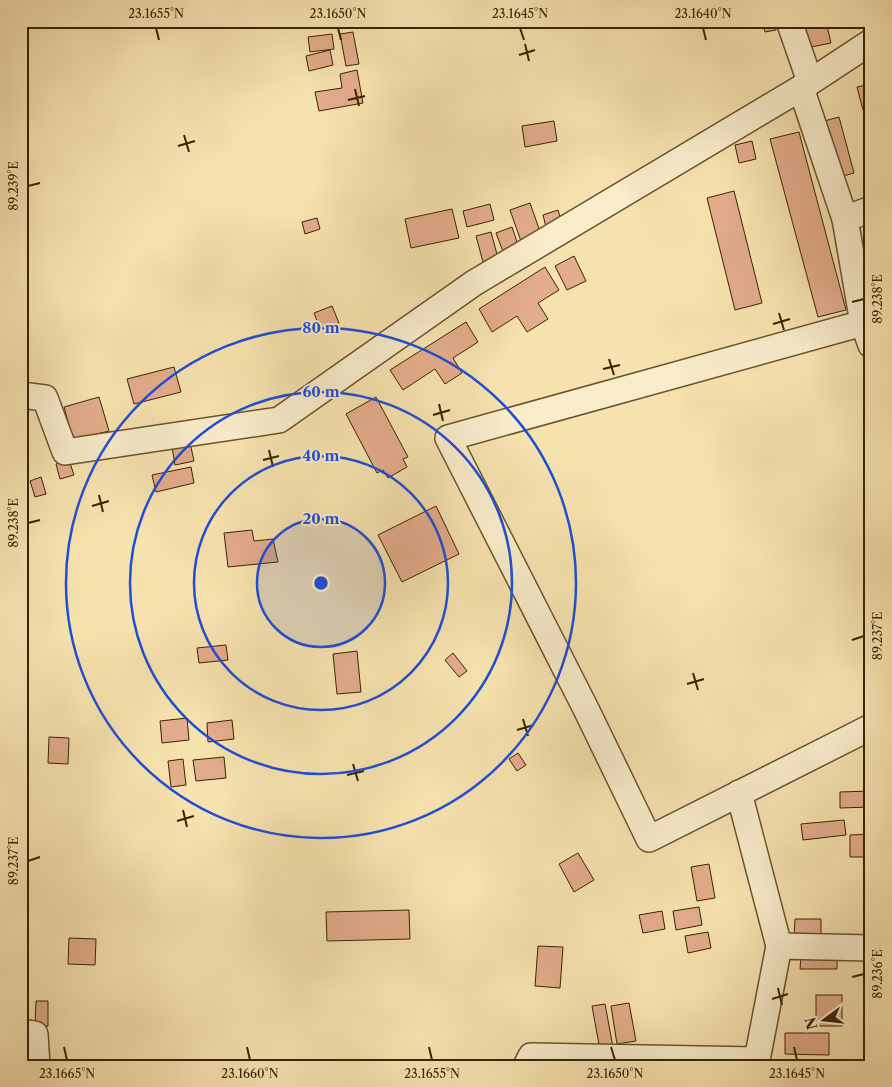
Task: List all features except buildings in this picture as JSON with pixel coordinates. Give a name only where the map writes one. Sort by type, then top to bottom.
[{"type":"street","points":[[789,21],[804,82],[845,219],[867,334],[448,438],[586,709],[649,838],[871,727]]},
{"type":"street","points":[[21,395],[45,398],[65,452],[279,420],[474,283],[871,42]]},
{"type":"street","points":[[845,219],[871,209]]},
{"type":"street","points":[[526,1066],[531,1056],[757,1060],[778,946],[739,793]]},
{"type":"street","points":[[778,946],[871,948]]},
{"type":"street","points":[[21,1032],[35,1034],[37,1066]]}]
